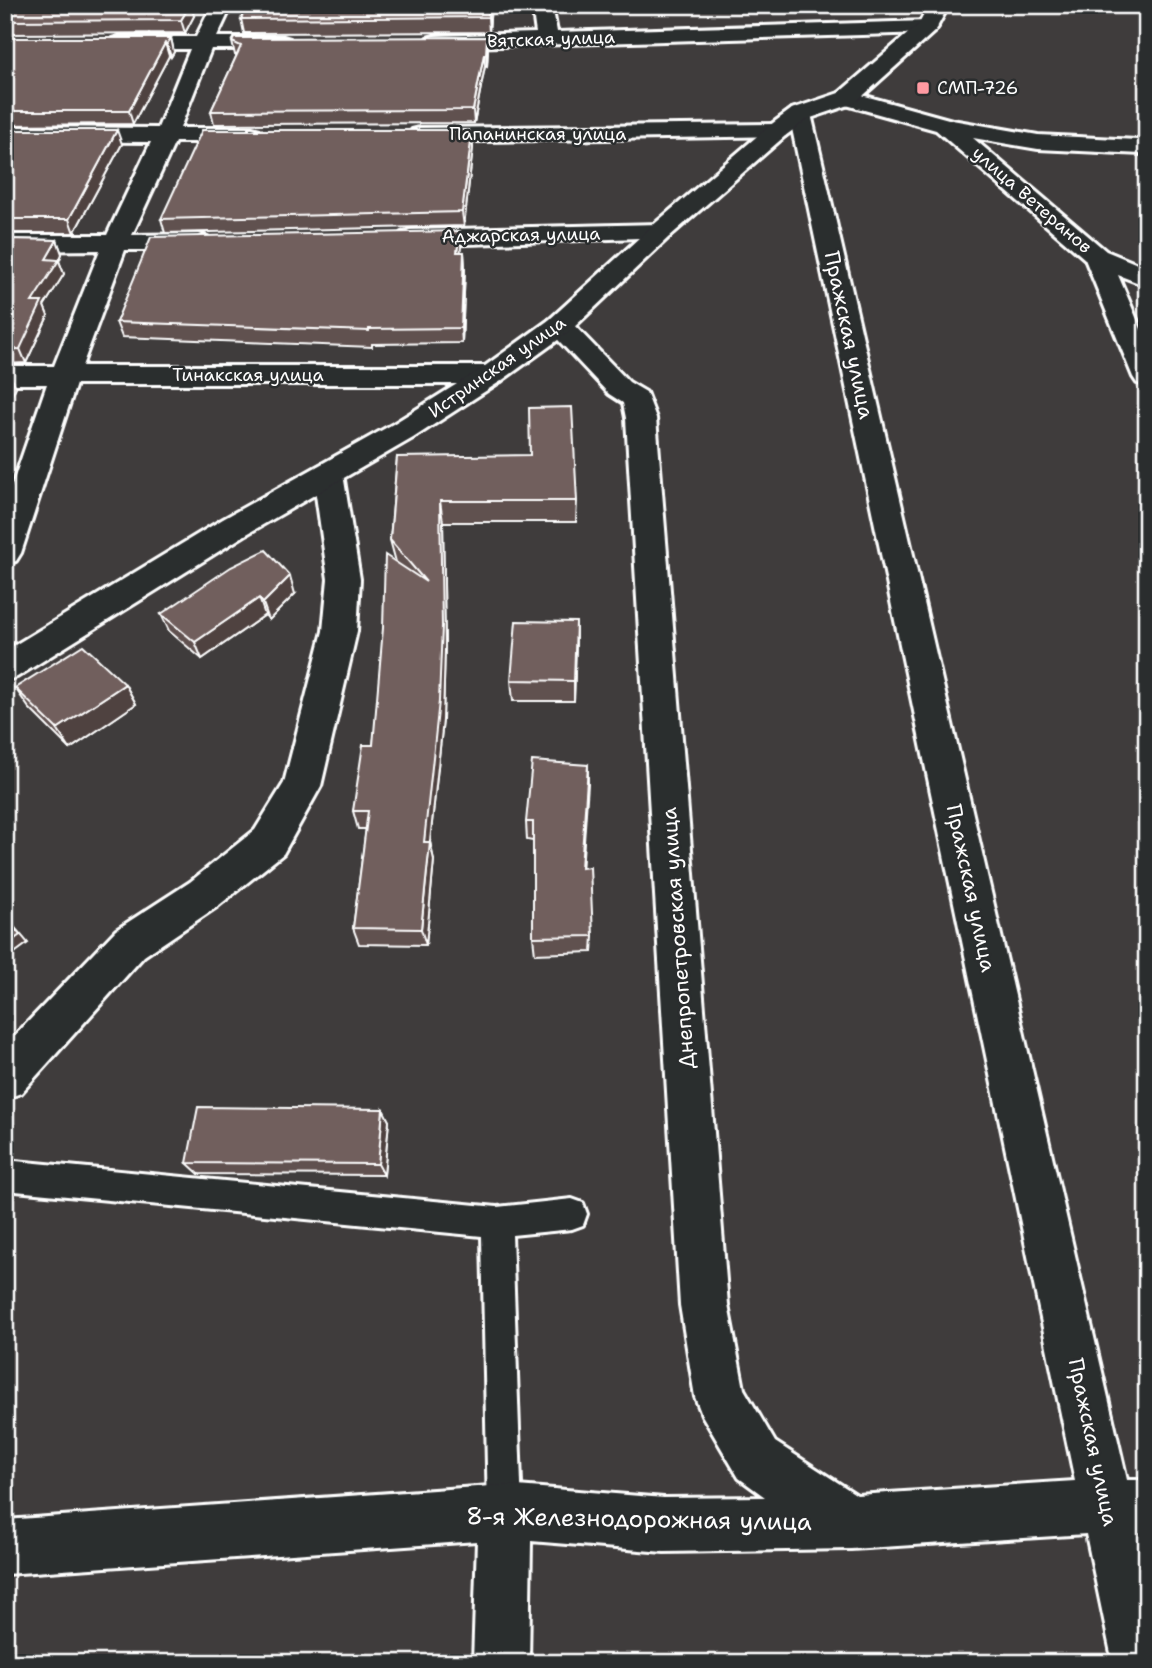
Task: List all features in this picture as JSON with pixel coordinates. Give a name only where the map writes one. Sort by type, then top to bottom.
[{"type":"street","points":[[5,553],[65,374],[115,244],[222,5]]},
{"type":"street","points":[[542,5],[548,39]]},
{"type":"street","name":"Вятская улица","points":[[408,42],[548,39],[933,16]]},
{"type":"street","name":"Истринская улица","points":[[5,668],[234,527],[403,431],[491,375],[559,327],[660,232],[788,122],[847,98],[933,16]]},
{"type":"street","points":[[97,43],[299,43]]},
{"type":"street","name":"улица Ветеранов","points":[[847,98],[944,125],[1097,256],[1147,377]]},
{"type":"street","name":"Папанинская улица","points":[[402,135],[788,122]]},
{"type":"street","name":"Пражская улица","points":[[788,122],[1127,1507],[1141,1663]]},
{"type":"street","points":[[944,125],[1038,142],[1145,146]]},
{"type":"street","points":[[5,134],[277,135]]},
{"type":"street","name":"Аджарская улица","points":[[380,239],[660,232]]},
{"type":"street","points":[[5,243],[227,242]]},
{"type":"street","points":[[1097,256],[1147,278]]},
{"type":"street","name":"Днепропетровская улица","points":[[559,327],[619,388],[636,398],[641,418],[704,1305],[720,1397],[757,1460],[851,1522]]},
{"type":"street","name":"Тинакская улица","points":[[5,375],[491,375]]},
{"type":"street","points":[[5,1079],[130,943],[204,894],[269,842],[302,786],[340,631],[344,579],[328,474]]},
{"type":"street","name":"8-я Железнодорожная улица","points":[[5,1547],[505,1512],[664,1525],[851,1522],[1127,1507]]},
{"type":"street","points":[[501,1663],[505,1512]]},
{"type":"lane","points":[[5,1175],[497,1222],[572,1214]]},
{"type":"lane","points":[[497,1222],[505,1512]]},
{"type":"building","points":[[5,5],[190,5],[181,20],[5,21]]},
{"type":"building","points":[[247,5],[489,5],[488,17],[241,19]]},
{"type":"building","points":[[487,37],[486,54],[473,110],[211,111],[241,46],[232,42],[234,38]]},
{"type":"building","points":[[5,38],[171,38],[165,43],[129,111],[5,111]]},
{"type":"building","points":[[5,130],[117,130],[69,219],[5,219]]},
{"type":"building","points":[[202,130],[469,130],[469,134],[472,134],[462,212],[161,219]]},
{"type":"building","points":[[460,231],[457,252],[464,252],[461,328],[369,331],[116,322],[151,237]]},
{"type":"building","points":[[5,239],[57,240],[46,259],[59,260],[32,302],[42,302],[20,349],[5,350]]},
{"type":"building","points":[[572,407],[577,501],[440,501],[442,626],[439,701],[424,842],[430,842],[421,929],[353,928],[368,811],[353,811],[363,745],[373,745],[383,628],[385,555],[426,582],[390,540],[397,457],[530,455],[529,408]]},
{"type":"building","points":[[266,550],[290,576],[263,603],[259,598],[195,642],[161,614],[231,567]]},
{"type":"building","points":[[516,621],[576,622],[574,681],[511,680]]},
{"type":"building","points":[[83,645],[125,684],[57,729],[15,688]]},
{"type":"building","points":[[532,761],[588,765],[581,868],[590,867],[593,936],[533,937],[533,822],[526,822]]},
{"type":"building","points":[[5,917],[20,935],[5,946]]},
{"type":"building","points":[[198,1107],[383,1109],[378,1164],[187,1163]]},
{"type":"place","name":"СМП-726","points":[[923,88]]}]
